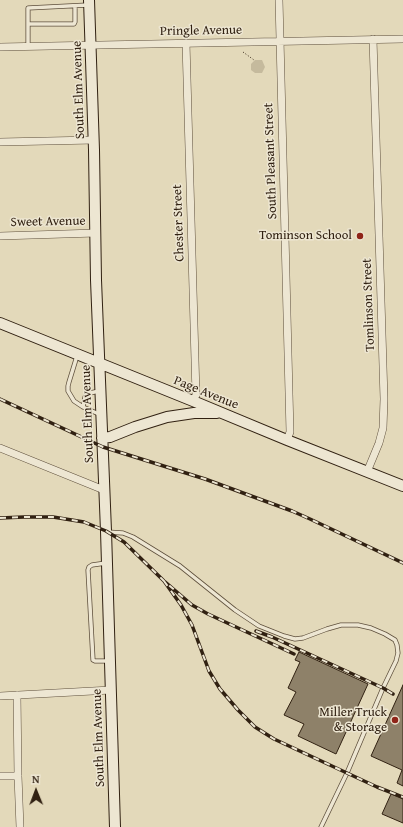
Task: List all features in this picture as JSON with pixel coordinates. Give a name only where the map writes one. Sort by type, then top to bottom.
[{"type":"street","name":"South Pleasant Street","points":[[278,0],[290,432],[287,440]]},
{"type":"street","name":"South Elm Avenue","points":[[89,3],[94,140],[96,280],[102,415],[115,827]]},
{"type":"street","name":"Tomlinson Street","points":[[367,472],[379,443],[383,428],[384,399],[373,39]]},
{"type":"street","name":"Pringle Avenue","points":[[0,47],[403,39]]},
{"type":"street","name":"Chester Street","points":[[186,43],[196,394],[193,401]]},
{"type":"street","points":[[0,142],[94,140]]},
{"type":"street","name":"Sweet Avenue","points":[[0,236],[96,233]]},
{"type":"street","name":"Page Avenue","points":[[0,323],[403,486]]},
{"type":"street","points":[[102,438],[110,437],[167,417],[194,413],[221,412]]},
{"type":"street","points":[[0,448],[104,490]]},
{"type":"street","points":[[0,696],[111,690]]},
{"type":"street","points":[[17,695],[20,827]]},
{"type":"street","points":[[0,776],[18,776]]},
{"type":"lane","points":[[28,46],[28,8],[75,6],[89,3]]},
{"type":"lane","points":[[28,24],[74,24],[75,6]]},
{"type":"lane","points":[[78,355],[68,386],[68,391],[74,401],[91,411],[102,415]]},
{"type":"lane","points":[[83,406],[85,398],[90,393],[100,391]]},
{"type":"lane","points":[[106,531],[122,533],[133,537],[180,566],[235,610],[259,626],[284,636],[294,639],[303,638],[342,625],[358,625],[371,628],[395,640],[398,653],[396,661],[347,773],[321,827]]},
{"type":"lane","points":[[107,563],[92,565],[88,570],[93,660],[95,662],[110,660]]},
{"type":"lane","points":[[398,653],[403,654]]},
{"type":"path","points":[[243,52],[254,60]]},
{"type":"shaded area","points":[[255,60],[262,60],[265,67],[262,73],[255,73],[251,70],[251,64]]},
{"type":"building","points":[[299,652],[368,684],[336,754],[298,736],[304,724],[284,715],[296,692],[288,688],[300,662],[295,660]]},
{"type":"building","name":"Miller Truck & Storage","points":[[403,685],[403,786],[397,783],[402,770],[371,756]]},
{"type":"building","points":[[391,794],[403,799],[403,823],[382,814]]},
{"type":"railway","points":[[0,399],[103,447],[205,479],[292,511],[403,563]]},
{"type":"railway","points":[[0,518],[53,517],[84,522],[106,531],[124,542],[164,581],[192,605],[294,654]]},
{"type":"railway","points":[[164,581],[181,605],[192,625],[209,671],[220,689],[255,727],[274,739],[377,787],[403,797]]},
{"type":"railway","points":[[256,631],[383,688],[393,694]]},
{"type":"place","name":"Tominson School","points":[[360,236]]},
{"type":"place","name":"Miller Truck & Storage","points":[[395,720]]}]
